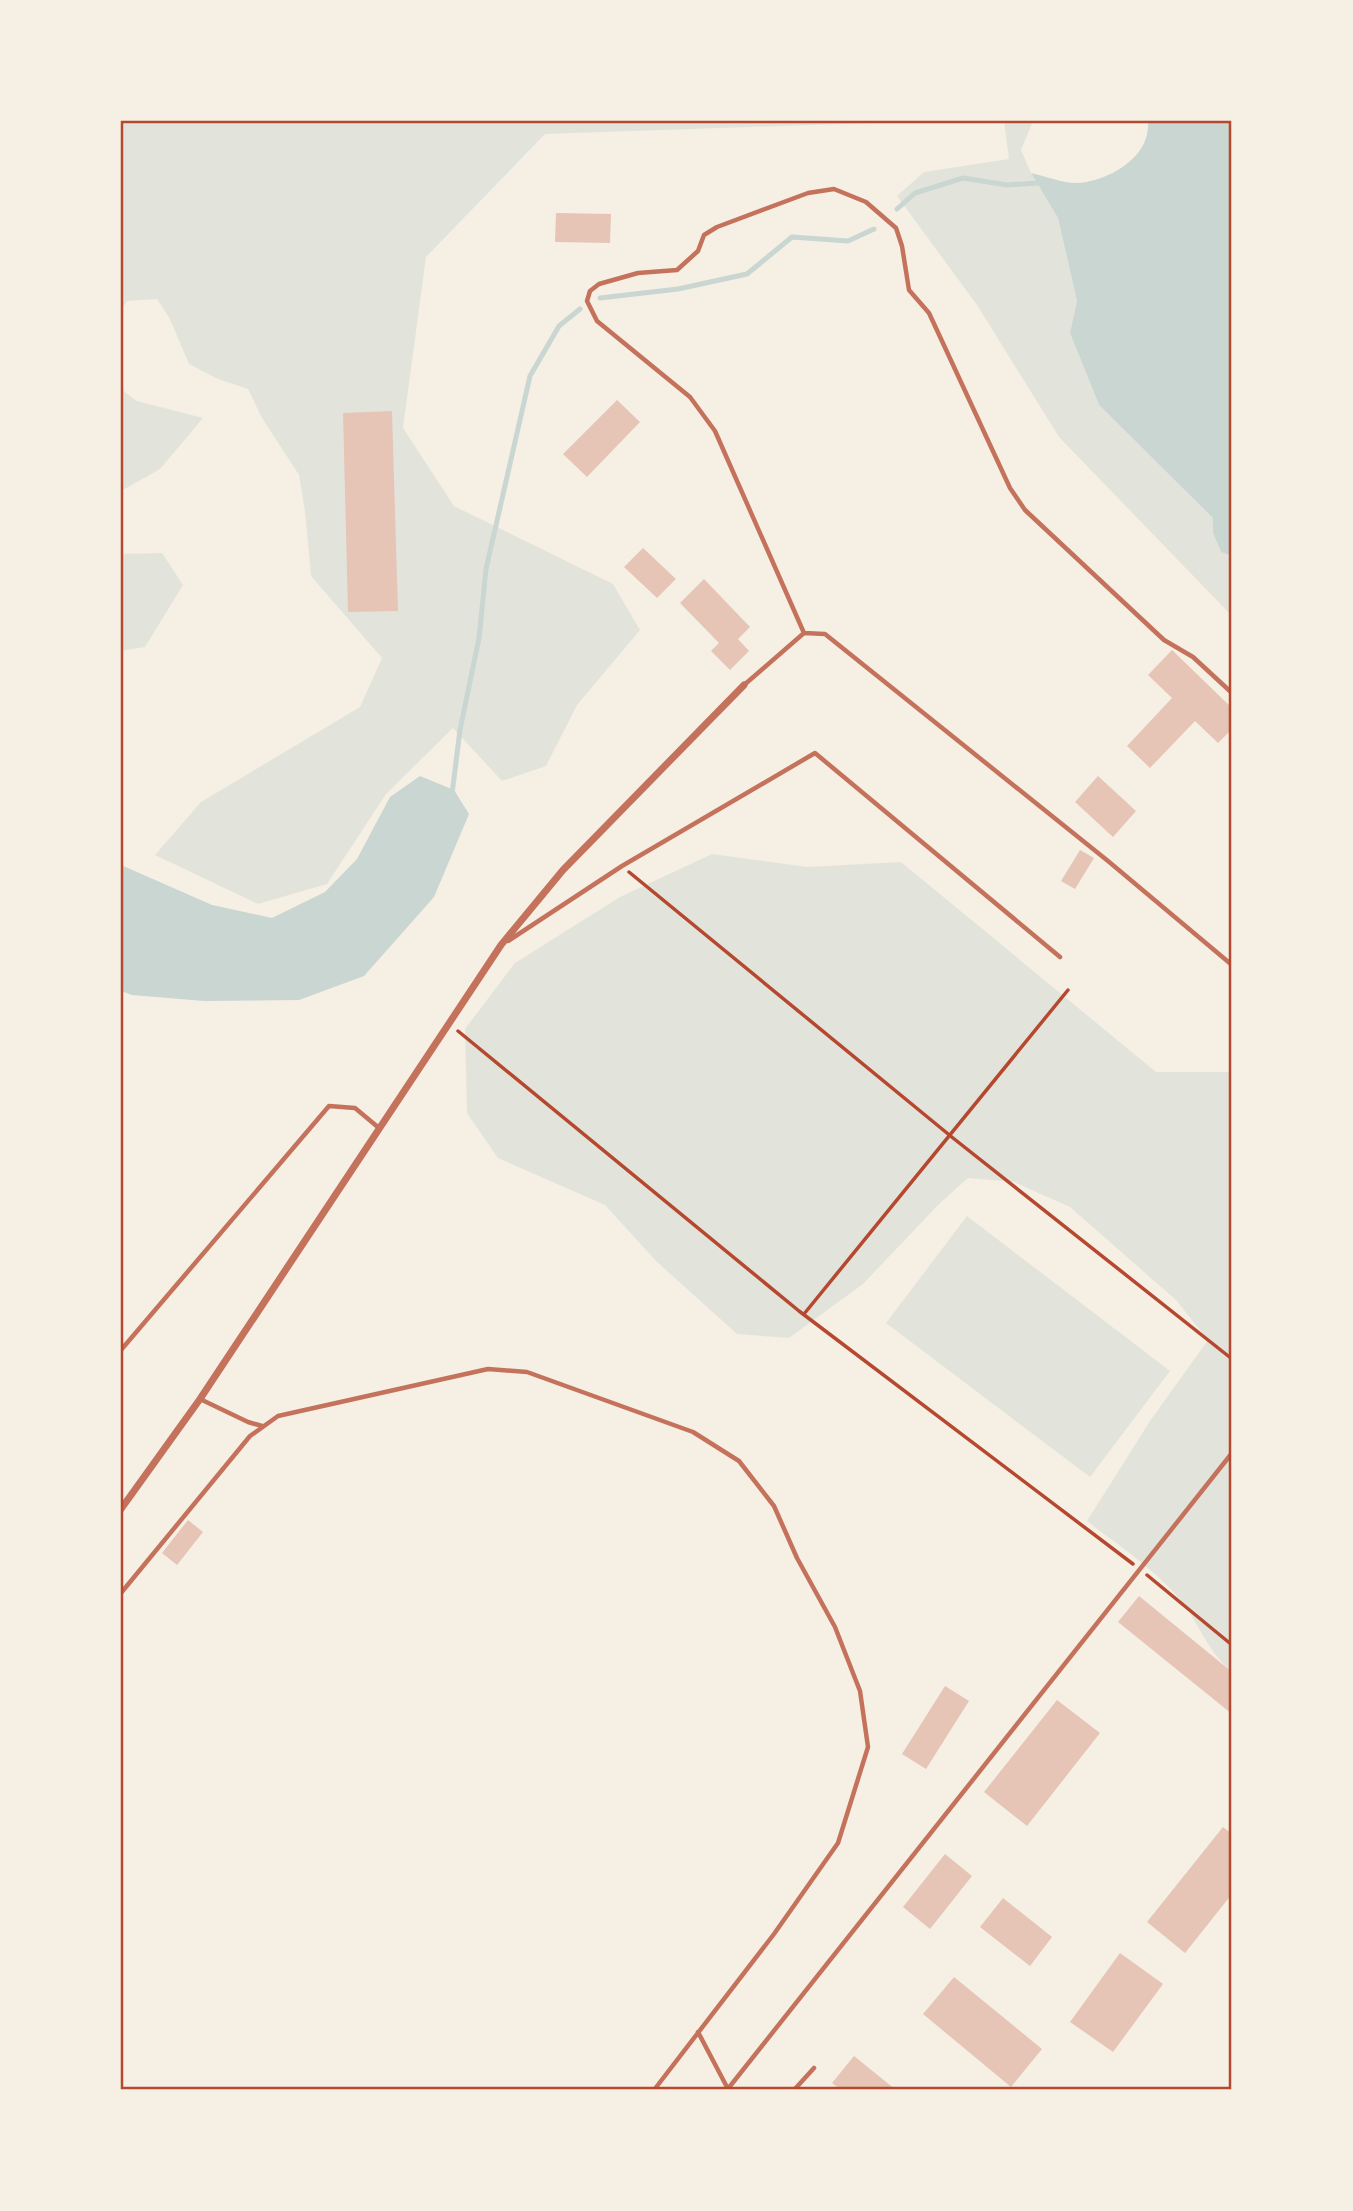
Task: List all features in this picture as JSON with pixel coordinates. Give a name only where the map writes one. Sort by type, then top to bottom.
[{"type":"street","points":[[121,1509],[200,1399],[501,945],[563,870],[744,685]]},
{"type":"lane","points":[[804,633],[715,431],[690,397],[597,321],[587,301],[590,291],[599,284],[638,273],[677,270],[698,251],[704,235],[717,227],[808,193],[834,188],[866,202],[896,228],[902,246],[909,290],[929,313],[1010,488],[1025,510],[1164,640],[1193,657],[1232,693]]},
{"type":"lane","points":[[744,685],[804,633],[825,634],[1108,861],[1232,965]]},
{"type":"lane","points":[[501,945],[622,866],[815,753],[1060,957]]},
{"type":"lane","points":[[121,1350],[329,1106],[355,1108],[379,1128]]},
{"type":"lane","points":[[121,1593],[250,1436],[278,1416],[488,1369],[527,1372],[693,1432],[738,1461],[774,1506],[797,1558],[835,1627],[860,1691],[869,1747],[838,1843],[774,1934],[654,2090]]},
{"type":"lane","points":[[200,1399],[262,1426]]},
{"type":"lane","points":[[698,2032],[727,2089],[1232,1453]]},
{"type":"lane","points":[[794,2090],[814,2068]]},
{"type":"path","points":[[622,866],[949,1135],[1232,1359]]},
{"type":"path","points":[[804,1314],[1068,990]]},
{"type":"path","points":[[449,1024],[804,1314],[1140,1569],[1232,1645]]},
{"type":"shaded area","points":[[121,121],[929,121],[545,134],[426,257],[403,428],[454,506],[613,584],[640,630],[577,705],[546,766],[502,781],[453,728],[386,794],[327,884],[258,904],[155,855],[201,802],[360,707],[382,658],[311,576],[299,475],[262,418],[248,389],[218,379],[189,364],[170,319],[157,299],[127,301],[121,310]]},
{"type":"shaded area","points":[[1004,121],[1033,121],[1021,150],[1031,173],[1058,218],[1077,301],[1070,333],[1099,405],[1213,518],[1213,533],[1221,552],[1232,556],[1232,616],[1059,437],[977,305],[897,196],[924,172],[1009,159]]},
{"type":"shaded area","points":[[1148,121],[1232,121],[1232,556],[1221,552],[1213,533],[1213,518],[1099,405],[1070,333],[1077,301],[1058,218],[1031,173],[1079,183],[1115,172],[1136,156],[1147,134]]},
{"type":"shaded area","points":[[121,389],[137,401],[203,418],[160,469],[121,491]]},
{"type":"shaded area","points":[[162,553],[183,585],[145,647],[121,651],[121,554]]},
{"type":"shaded area","points":[[420,776],[454,790],[469,814],[434,897],[364,976],[299,1000],[204,1001],[132,995],[121,991],[121,865],[212,905],[272,918],[325,892],[357,859],[390,797]]},
{"type":"shaded area","points":[[712,854],[807,867],[901,862],[1156,1072],[1232,1072],[1232,1672],[1217,1656],[1172,1590],[1087,1521],[1150,1421],[1208,1340],[1176,1300],[1070,1207],[1014,1182],[968,1178],[939,1204],[863,1284],[789,1338],[737,1334],[655,1260],[605,1205],[498,1158],[467,1113],[465,1029],[515,963],[620,897]]},
{"type":"shaded area","points":[[967,1216],[1170,1371],[1090,1477],[886,1323]]},
{"type":"building","points":[[556,213],[611,214],[610,243],[555,242]]},
{"type":"building","points":[[617,400],[640,422],[587,477],[563,454]]},
{"type":"building","points":[[392,411],[398,611],[348,612],[343,413]]},
{"type":"building","points":[[643,548],[676,579],[657,598],[624,567]]},
{"type":"building","points":[[704,579],[750,627],[738,639],[749,651],[730,670],[711,651],[719,643],[680,603]]},
{"type":"building","points":[[1172,650],[1232,708],[1232,729],[1218,743],[1195,721],[1150,768],[1127,746],[1172,698],[1148,675]]},
{"type":"building","points":[[1098,776],[1136,811],[1113,837],[1075,802]]},
{"type":"building","points":[[1080,850],[1094,858],[1075,889],[1061,881]]},
{"type":"building","points":[[188,1520],[203,1532],[177,1565],[162,1553]]},
{"type":"building","points":[[1139,1596],[1232,1672],[1232,1714],[1118,1622]]},
{"type":"building","points":[[945,1686],[969,1701],[926,1769],[902,1754]]},
{"type":"building","points":[[1057,1700],[1100,1733],[1027,1826],[984,1792]]},
{"type":"building","points":[[1223,1827],[1232,1834],[1232,1894],[1185,1953],[1147,1922]]},
{"type":"building","points":[[945,1854],[972,1876],[930,1929],[903,1907]]},
{"type":"building","points":[[1003,1898],[1052,1937],[1030,1966],[980,1927]]},
{"type":"building","points":[[1120,1953],[1163,1984],[1113,2052],[1070,2022]]},
{"type":"building","points":[[954,1977],[1042,2049],[1011,2087],[923,2014]]},
{"type":"building","points":[[854,2056],[896,2090],[841,2090],[832,2083]]},
{"type":"waterway","points":[[897,209],[915,193],[963,178],[1007,185],[1038,183]]},
{"type":"waterway","points":[[600,298],[678,289],[747,274],[792,237],[848,241],[874,229]]},
{"type":"waterway","points":[[452,794],[460,730],[479,638],[486,569],[530,376],[559,326],[580,309]]}]
